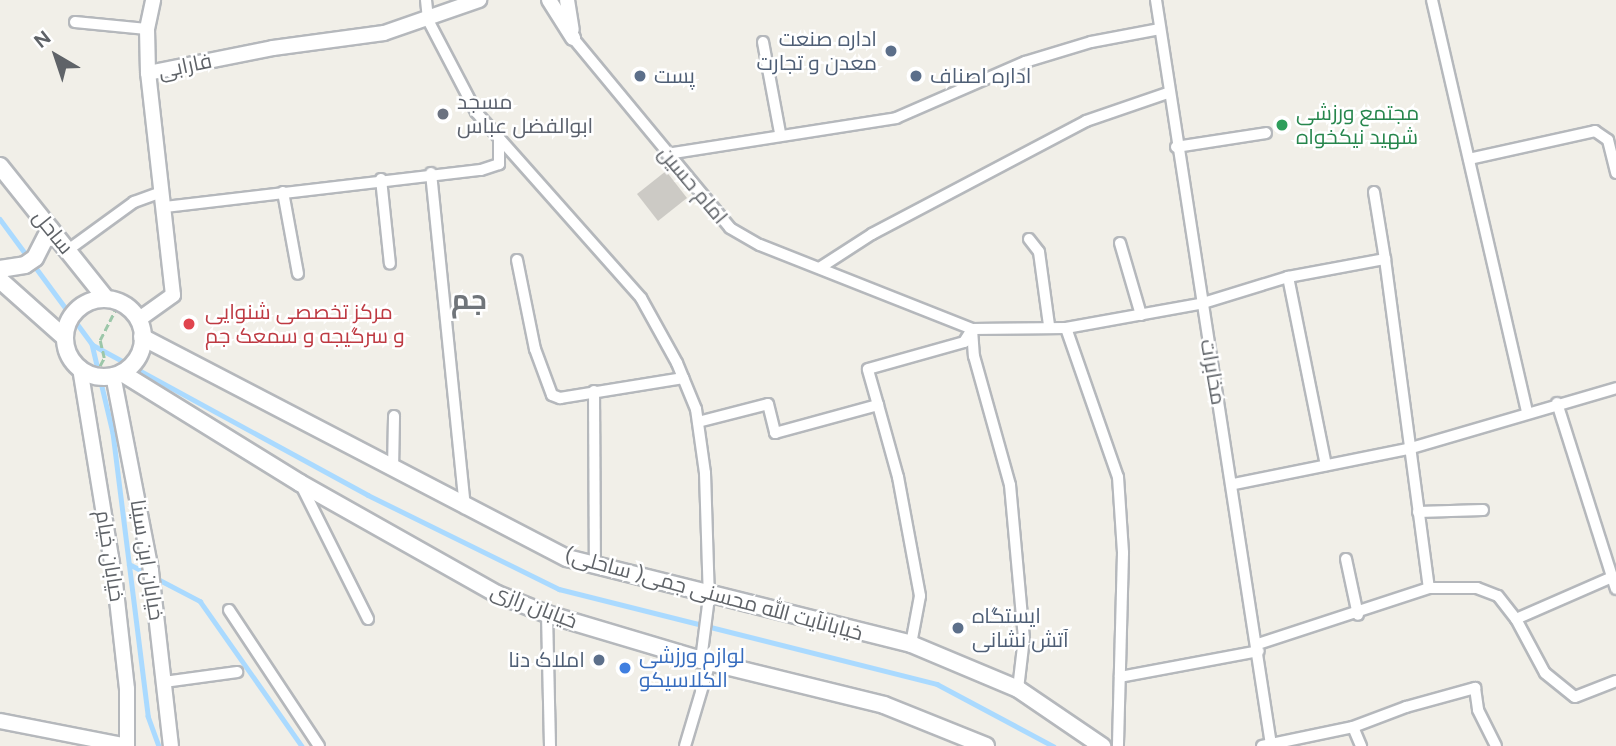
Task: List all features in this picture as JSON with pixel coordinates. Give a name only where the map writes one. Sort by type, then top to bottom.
[{"type":"main road","name":"ساحل","points":[[0,166],[113,301],[138,320]]},
{"type":"main road","points":[[0,269],[25,265],[35,258],[50,229]]},
{"type":"main road","points":[[3,289],[65,338]]},
{"type":"main road","points":[[113,301],[86,303],[73,313],[65,338],[69,355],[88,372],[118,374],[136,362],[142,337],[138,320]]},
{"type":"main road","name":"خیابانآیت الله محسنی جمی( ساحلی)","points":[[142,337],[465,508],[567,558],[709,597],[911,644],[1018,689],[1102,746]]},
{"type":"main road","name":"خیابان رازی","points":[[118,374],[300,483],[497,594],[547,614],[706,661],[884,705],[986,746]]},
{"type":"street","points":[[148,73],[147,29],[153,0]]},
{"type":"street","points":[[426,0],[428,20],[476,112],[641,298],[683,377],[698,422],[705,473],[709,597],[706,661],[685,746]]},
{"type":"street","name":"فارابی","points":[[138,320],[173,295],[148,73],[273,48],[384,33],[428,20],[479,0]]},
{"type":"street","name":"امام حسین","points":[[548,0],[573,38],[730,228],[972,329]]},
{"type":"street","points":[[567,0],[573,38]]},
{"type":"street","name":"مخابرات","points":[[1156,0],[1200,304],[1234,484],[1258,647],[1267,745]]},
{"type":"street","points":[[1432,0],[1527,412]]},
{"type":"street","points":[[75,22],[147,29]]},
{"type":"street","points":[[667,154],[780,133],[896,118],[1025,62],[1091,42],[1160,29]]},
{"type":"street","points":[[764,42],[780,133]]},
{"type":"street","points":[[821,267],[872,234],[1086,121],[1168,93]]},
{"type":"street","points":[[1468,159],[1595,131],[1608,140],[1616,173]]},
{"type":"street","points":[[1176,147],[1266,133]]},
{"type":"street","points":[[165,207],[431,173],[481,170],[499,164],[499,137]]},
{"type":"street","points":[[431,173],[465,508]]},
{"type":"street","points":[[381,179],[390,264]]},
{"type":"street","points":[[68,250],[134,202],[162,192]]},
{"type":"street","points":[[283,192],[298,274]]},
{"type":"street","points":[[1374,192],[1429,588]]},
{"type":"street","points":[[1029,239],[1039,252],[1049,325]]},
{"type":"street","points":[[1120,243],[1141,315]]},
{"type":"street","points":[[972,329],[1049,325],[1066,328],[1200,304],[1288,277],[1385,259]]},
{"type":"street","points":[[517,260],[547,390],[560,398],[683,377]]},
{"type":"street","points":[[1288,277],[1326,465]]},
{"type":"street","points":[[1066,328],[1118,477],[1123,553],[1118,746]]},
{"type":"street","points":[[911,644],[920,596],[898,477],[868,369],[964,342],[972,329]]},
{"type":"street","points":[[972,329],[974,356],[1010,485],[1024,638],[1018,689]]},
{"type":"street","name":"خیابان خیام","points":[[88,372],[127,689],[127,746]]},
{"type":"street","name":"خیابان ابن سینا","points":[[118,374],[151,570],[171,746]]},
{"type":"street","points":[[1234,484],[1408,449],[1616,387]]},
{"type":"street","points":[[594,391],[595,566]]},
{"type":"street","points":[[1557,403],[1616,589]]},
{"type":"street","points":[[698,422],[768,404],[775,433],[878,405]]},
{"type":"street","points":[[393,470],[394,416]]},
{"type":"street","points":[[300,483],[368,619]]},
{"type":"street","points":[[1418,512],[1483,510]]},
{"type":"street","points":[[1346,559],[1358,615]]},
{"type":"street","points":[[1516,619],[1612,577]]},
{"type":"street","points":[[1120,677],[1258,647],[1358,615],[1429,588],[1477,588],[1498,596],[1516,619],[1545,673],[1575,697],[1616,681]]},
{"type":"street","points":[[229,610],[319,746]]},
{"type":"street","points":[[547,614],[550,746]]},
{"type":"street","points":[[164,682],[237,672]]},
{"type":"street","points":[[1267,745],[1353,727],[1406,707],[1475,688],[1478,710],[1496,746]]},
{"type":"street","points":[[0,721],[127,746]]},
{"type":"street","points":[[1353,727],[1362,746]]},
{"type":"path","points":[[88,372],[104,358],[100,340],[113,301]]},
{"type":"building","points":[[666,171],[687,198],[658,221],[637,194]]},
{"type":"waterway","points":[[0,219],[93,345],[368,495],[559,589],[937,684],[1053,746]]},
{"type":"waterway","points":[[92,344],[113,433],[148,716],[159,746]]},
{"type":"waterway","points":[[129,564],[149,574]]},
{"type":"waterway","points":[[156,578],[200,601],[302,746]]},
{"type":"place","name":"اداره صنعت معدن و تجارت","points":[[891,51]]},
{"type":"place","name":"پست","points":[[640,76]]},
{"type":"place","name":"اداره اصناف","points":[[916,76]]},
{"type":"place","name":"مسجد ابوالفضل عباس","points":[[443,114]]},
{"type":"place","name":"مجتمع ورزشی شهید نیکخواه","points":[[1282,125]]},
{"type":"place","name":"مرکز تخصصی شنوایی و سرگیجه و سمعک جم","points":[[189,324]]},
{"type":"place","name":"ایستگاه آتش نشانی","points":[[958,628]]},
{"type":"place","name":"املاک دنا","points":[[599,660]]},
{"type":"place","name":"لوازم ورزشی الکلاسیکو","points":[[625,668]]},
{"type":"district","name":"جم","points":[[469,299]]}]
